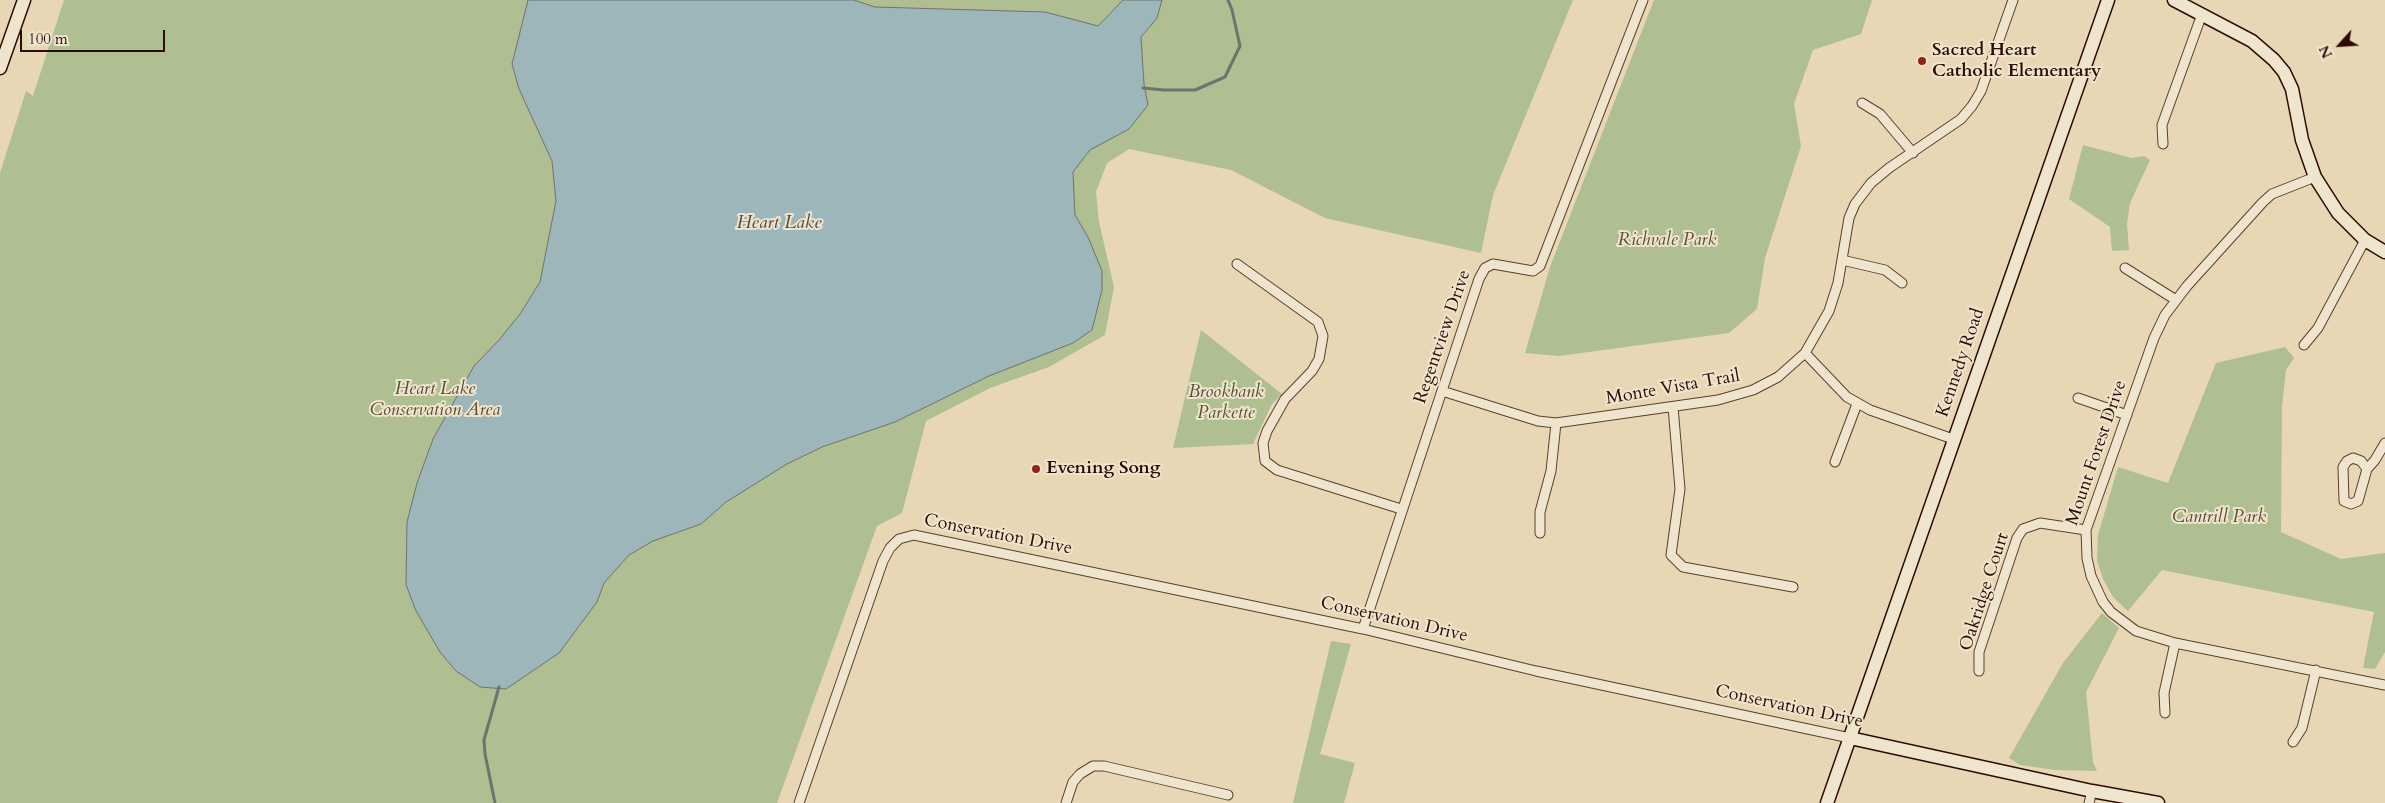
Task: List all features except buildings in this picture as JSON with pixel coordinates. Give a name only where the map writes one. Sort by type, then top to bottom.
[{"type":"main road","points":[[0,68],[24,0]]},
{"type":"main road","name":"Kennedy Road","points":[[1827,803],[2108,0]]},
{"type":"main road","points":[[2174,0],[2252,41],[2269,55],[2284,72],[2292,89],[2302,140],[2315,177],[2338,213],[2365,240],[2385,252]]},
{"type":"main road","name":"Conservation Drive","points":[[1850,738],[2091,797],[2158,803]]},
{"type":"street","name":"Regentview Drive","points":[[1363,630],[1401,509],[1479,279],[1485,268],[1492,264],[1502,264],[1533,271],[1540,266],[1643,0]]},
{"type":"street","name":"Monte Vista Trail","points":[[1442,391],[1538,422],[1556,423],[1718,400],[1753,390],[1778,377],[1805,353],[1829,311],[1838,283],[1847,239],[1849,218],[1863,193],[1871,183],[1889,168],[1961,119],[1972,106],[1981,91],[2013,0]]},
{"type":"street","points":[[2163,144],[2162,125],[2202,14]]},
{"type":"street","points":[[1862,103],[1880,114],[1913,153]]},
{"type":"street","name":"Mount Forest Drive","points":[[2315,177],[2272,194],[2176,300],[2154,338],[2086,530],[2085,542],[2091,576],[2103,602],[2111,612],[2136,631],[2175,643],[2385,685]]},
{"type":"street","points":[[2304,345],[2318,328],[2365,240]]},
{"type":"street","points":[[1842,260],[1885,270],[1902,283]]},
{"type":"street","points":[[1237,264],[1318,322],[1323,336],[1319,359],[1312,372],[1285,399],[1270,425],[1262,443],[1265,461],[1277,470],[1401,509]]},
{"type":"street","points":[[2125,268],[2176,300]]},
{"type":"street","points":[[1805,353],[1835,387],[1858,404],[1953,439]]},
{"type":"street","points":[[2078,398],[2127,415]]},
{"type":"street","points":[[1835,462],[1858,404]]},
{"type":"street","points":[[1673,407],[1680,489],[1671,555],[1683,567],[1793,588]]},
{"type":"street","points":[[1540,533],[1540,512],[1551,471],[1556,423]]},
{"type":"street","points":[[2367,469],[2361,461],[2354,458],[2347,461],[2343,467],[2344,501],[2351,504],[2358,500],[2367,469],[2385,443]]},
{"type":"street","name":"Oakridge Court","points":[[1979,671],[1979,652],[2017,538],[2022,529],[2040,523],[2086,530]]},
{"type":"street","name":"Conservation Drive","points":[[799,803],[883,561],[890,548],[899,539],[914,535],[1363,630],[1536,671],[1850,738]]},
{"type":"street","points":[[2165,713],[2164,693],[2175,643]]},
{"type":"street","points":[[2293,742],[2302,728],[2316,670]]},
{"type":"street","points":[[1066,803],[1073,782],[1080,774],[1093,766],[1104,766],[1228,795]]},
{"type":"green space","name":"Heart Lake Conservation Area","points":[[64,0],[1573,0],[1493,195],[1481,253],[1325,218],[1231,170],[1129,149],[1107,163],[1096,192],[1099,222],[1114,287],[1105,335],[1049,367],[990,388],[926,421],[902,513],[877,526],[777,803],[0,803],[0,173],[26,91],[33,96]]},
{"type":"green space","name":"Richvale Park","points":[[1654,0],[1872,0],[1861,34],[1813,50],[1794,104],[1801,146],[1765,258],[1757,309],[1729,333],[1559,356],[1525,353],[1550,267]]},
{"type":"green space","points":[[2083,145],[2132,158],[2144,156],[2150,160],[2130,203],[2127,223],[2129,250],[2112,251],[2110,227],[2069,199]]},
{"type":"green space","name":"Brookbank Parkette","points":[[1201,330],[1282,394],[1272,404],[1253,444],[1173,448]]},
{"type":"green space","name":"Cantrill Park","points":[[2285,347],[2294,358],[2286,370],[2282,407],[2281,532],[2341,559],[2385,553],[2385,652],[2375,669],[2363,668],[2374,612],[2162,570],[2128,611],[2113,597],[2103,579],[2097,560],[2098,535],[2118,467],[2168,483],[2216,363]]},
{"type":"green space","points":[[2102,613],[2119,628],[2086,692],[2093,762],[2097,771],[2055,770],[2020,765],[2009,758],[2063,663]]},
{"type":"green space","points":[[1331,641],[1351,644],[1320,754],[1355,763],[1344,803],[1293,803]]},
{"type":"water","name":"Heart Lake","points":[[528,0],[854,0],[875,7],[1045,12],[1098,26],[1123,0],[1162,0],[1157,18],[1141,37],[1144,84],[1148,105],[1129,129],[1090,150],[1073,172],[1075,215],[1088,237],[1102,271],[1102,290],[1092,330],[1073,343],[989,376],[895,422],[822,447],[787,464],[726,502],[701,524],[653,541],[629,555],[604,583],[597,602],[559,653],[506,689],[480,687],[456,671],[440,652],[416,611],[406,585],[407,522],[417,483],[433,439],[474,366],[520,314],[540,282],[556,201],[552,161],[519,89],[512,64]]},
{"type":"waterway","points":[[1143,88],[1195,90],[1225,77],[1240,46],[1228,0]]},
{"type":"waterway","points":[[495,803],[484,740],[499,687]]},
{"type":"place","name":"Sacred Heart Catholic Elementary","points":[[1922,61]]},
{"type":"place","name":"Evening Song","points":[[1036,469]]}]
